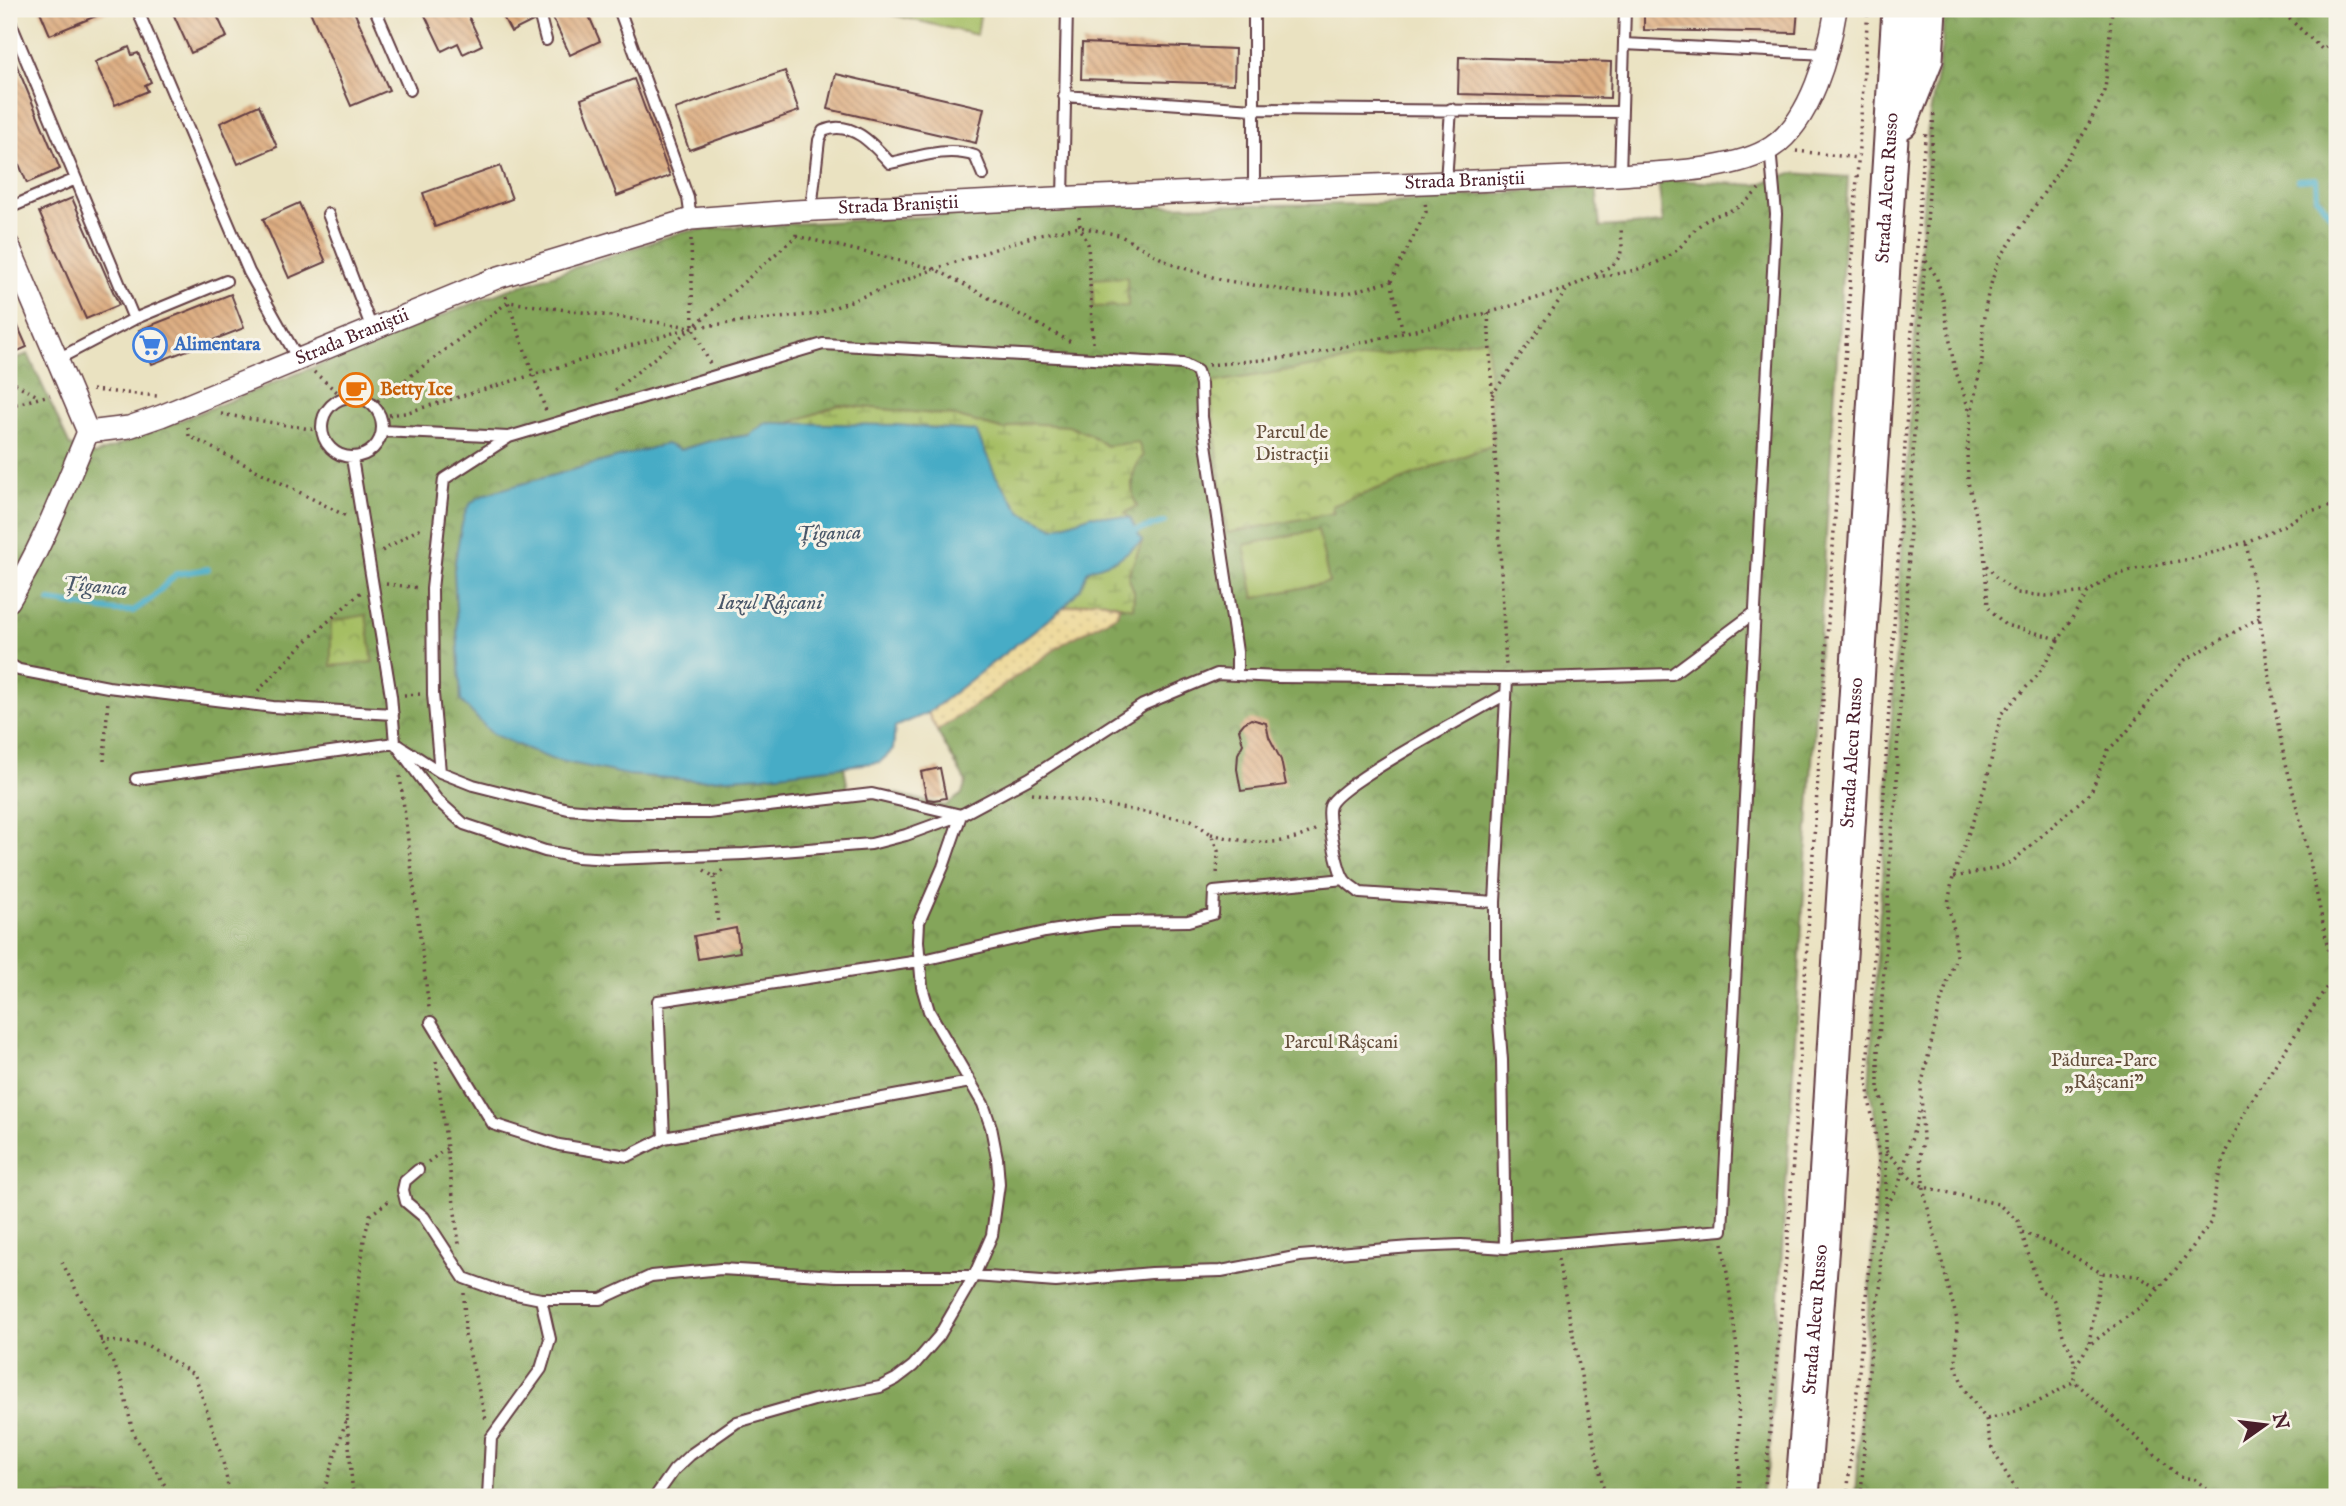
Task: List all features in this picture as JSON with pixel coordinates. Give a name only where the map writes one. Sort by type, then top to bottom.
[{"type":"main road","name":"Strada Alecu Russo","points":[[1802,1497],[1822,1244],[1899,9]]},
{"type":"main road","points":[[1890,151],[1926,60],[1929,9]]},
{"type":"street","name":"Strada Braniștii","points":[[88,432],[129,427],[184,408],[499,277],[691,219],[1069,197],[1620,175],[1718,165],[1770,148],[1790,131],[1801,113],[1827,54],[1836,9]]},
{"type":"street","points":[[9,246],[88,432],[64,494],[28,569],[9,601]]},
{"type":"lane","points":[[137,9],[249,272],[298,359]]},
{"type":"lane","points":[[375,9],[410,90]]},
{"type":"lane","points":[[538,9],[546,40]]},
{"type":"lane","points":[[619,9],[688,198],[691,219]]},
{"type":"lane","points":[[1067,9],[1064,96],[1069,197]]},
{"type":"lane","points":[[1254,9],[1254,191]]},
{"type":"lane","points":[[1620,175],[1625,9]]},
{"type":"lane","points":[[9,19],[134,319]]},
{"type":"lane","points":[[1623,44],[1827,54]]},
{"type":"lane","points":[[1064,96],[1253,109],[1622,112]]},
{"type":"lane","points":[[1447,181],[1451,109]]},
{"type":"lane","points":[[803,211],[820,140],[823,131],[831,127],[858,132],[890,163],[939,152],[965,152],[975,156],[983,175]]},
{"type":"lane","points":[[418,1170],[405,1181],[403,1190],[406,1202],[424,1217],[464,1278],[500,1291],[541,1299],[601,1299],[651,1276],[721,1269],[837,1276],[974,1276],[1056,1283],[1151,1273],[1221,1271],[1300,1256],[1397,1248],[1461,1245],[1505,1248],[1722,1230],[1776,214],[1770,148]]},
{"type":"lane","points":[[9,208],[76,179]]},
{"type":"lane","points":[[328,214],[372,329]]},
{"type":"lane","points":[[57,359],[134,319],[226,281]]},
{"type":"lane","points":[[440,772],[433,694],[432,589],[444,479],[509,437],[822,344],[1183,364],[1197,371],[1237,652],[1237,675]]},
{"type":"lane","points":[[344,398],[363,400],[372,405],[380,417],[382,431],[375,447],[368,453],[352,458],[335,453],[324,440],[322,431],[325,414],[330,407],[344,398]]},
{"type":"lane","points":[[382,431],[509,437]]},
{"type":"lane","points":[[352,458],[391,696],[396,743],[437,800],[464,824],[545,851],[577,857],[611,859],[744,854],[871,844],[906,835],[961,815],[1010,789],[1143,705],[1217,674],[1507,679],[1672,674],[1754,613]]},
{"type":"lane","points":[[9,664],[19,670],[108,687],[245,704],[393,715]]},
{"type":"lane","points":[[1505,1248],[1502,1060],[1495,974],[1495,902],[1507,679]]},
{"type":"lane","points":[[1495,902],[1360,893],[1344,879],[1328,822],[1330,805],[1338,796],[1383,764],[1506,694]]},
{"type":"lane","points":[[136,779],[396,743],[440,772],[473,785],[568,809],[621,813],[708,813],[872,794],[961,815]]},
{"type":"lane","points":[[654,1497],[674,1470],[690,1455],[737,1422],[814,1400],[880,1387],[896,1380],[913,1366],[939,1336],[974,1276],[992,1236],[999,1184],[991,1127],[983,1104],[929,1011],[919,961],[919,922],[943,867],[961,815]]},
{"type":"lane","points":[[664,1138],[658,1001],[919,961],[1074,927],[1110,922],[1188,921],[1213,914],[1214,892],[1344,879]]},
{"type":"lane","points":[[431,1022],[493,1124],[559,1145],[628,1156],[664,1138],[970,1082]]},
{"type":"lane","points":[[488,1497],[491,1438],[541,1369],[550,1339],[541,1299]]},
{"type":"path","points":[[1764,1497],[1788,1237],[1868,9]]},
{"type":"path","points":[[2060,639],[2005,625],[1988,607],[1984,548],[1968,482],[1967,453],[1971,415],[1982,360],[1983,322],[1998,261],[2086,130],[2105,91],[2112,9]]},
{"type":"path","points":[[2279,9],[2323,50],[2337,38]]},
{"type":"path","points":[[1847,1497],[1879,1159],[1875,1124],[1867,1094],[1867,1071],[1922,164],[1930,102]]},
{"type":"path","points":[[1861,1497],[1868,1381],[1874,1319],[1880,1292],[1880,1250],[1886,1205],[1884,1106],[1878,1089],[1878,1050],[1891,836],[1897,794],[1897,751],[1934,107]]},
{"type":"path","points":[[1770,148],[1857,158]]},
{"type":"path","points":[[1594,277],[1626,273],[1649,266],[1671,254],[1700,224],[1714,215],[1736,209],[1751,199],[1773,175]]},
{"type":"path","points":[[1069,197],[1088,244],[1091,341],[1103,360]]},
{"type":"path","points":[[611,394],[694,327],[796,236],[803,211]]},
{"type":"path","points":[[1403,332],[1391,281],[1426,212]]},
{"type":"path","points":[[691,219],[694,327],[715,376]]},
{"type":"path","points":[[1197,371],[1209,364],[1304,356],[1488,313],[1567,289],[1613,265],[1620,256],[1622,247],[1620,226]]},
{"type":"path","points":[[380,417],[404,413],[694,327],[817,314],[1040,233],[1080,227],[1119,235],[1171,264],[1222,280],[1302,293],[1348,293],[1391,281]]},
{"type":"path","points":[[796,236],[935,270],[1103,360]]},
{"type":"path","points":[[1925,259],[1936,276],[1943,299],[1954,366],[1971,415]]},
{"type":"path","points":[[1492,395],[1567,289]]},
{"type":"path","points":[[504,291],[551,425]]},
{"type":"path","points":[[372,405],[508,303],[694,327]]},
{"type":"path","points":[[1488,313],[1507,679]]},
{"type":"path","points":[[298,359],[344,398]]},
{"type":"path","points":[[9,380],[38,397]]},
{"type":"path","points":[[9,406],[70,390],[170,397],[184,408],[322,431]]},
{"type":"path","points":[[184,408],[189,436],[363,525]]},
{"type":"path","points":[[2020,1497],[1992,1449],[1986,1419],[1964,1388],[1956,1366],[1957,1320],[1923,1187],[1920,1156],[1923,1141],[1921,1087],[1941,1001],[1956,957],[1948,904],[1953,877],[1986,784],[2001,714],[2037,676],[2088,592],[2111,577],[2135,569],[2186,560],[2246,542],[2285,525],[2305,512],[2337,505]]},
{"type":"path","points":[[368,559],[440,516]]},
{"type":"path","points":[[2074,1368],[2089,1345],[2147,1302],[2177,1268],[2211,1222],[2216,1186],[2226,1153],[2246,1109],[2334,976],[2282,747],[2246,542]]},
{"type":"path","points":[[1985,564],[1997,578],[2017,593],[2046,596],[2088,592]]},
{"type":"path","points":[[245,704],[304,643],[372,582],[432,589]]},
{"type":"path","points":[[1953,877],[1993,869],[2012,862],[2091,792],[2109,750],[2185,660],[2259,618]]},
{"type":"path","points":[[104,761],[108,687]]},
{"type":"path","points":[[391,696],[433,694]]},
{"type":"path","points":[[1010,789],[1191,821],[1211,834],[1247,842],[1275,843],[1301,838],[1328,822]]},
{"type":"path","points":[[1211,834],[1218,851],[1214,892]]},
{"type":"path","points":[[714,877],[718,925]]},
{"type":"path","points":[[1886,1205],[1894,1196],[1920,1107]]},
{"type":"path","points":[[418,1170],[447,1148]]},
{"type":"path","points":[[1886,1151],[1913,1181],[1923,1187],[1998,1204],[2018,1222],[2040,1291],[2052,1296],[2064,1339],[2071,1346],[2074,1356],[2074,1381],[2179,1477],[2194,1479],[2218,1497]]},
{"type":"path","points":[[353,1497],[347,1417],[350,1363],[364,1239],[370,1215],[403,1190]]},
{"type":"path","points":[[1722,1230],[1738,1356],[1738,1497]]},
{"type":"path","points":[[2022,1232],[2060,1248],[2101,1273],[2138,1276],[2159,1289]]},
{"type":"path","points":[[1555,1244],[1605,1497]]},
{"type":"path","points":[[62,1262],[121,1379],[133,1433],[166,1487],[169,1497]]},
{"type":"path","points":[[2089,1345],[2101,1273]]},
{"type":"path","points":[[464,1278],[465,1335],[491,1438]]},
{"type":"path","points":[[100,1340],[147,1345],[195,1375],[220,1455],[229,1490],[228,1497]]},
{"type":"path","points":[[1986,1419],[2012,1414],[2043,1401],[2074,1381]]},
{"type":"path","points":[[321,1497],[347,1417]]},
{"type":"green space","points":[[981,9],[977,35],[877,11]]},
{"type":"green space","name":"Pădurea-Parc „Râșcani”","points":[[1944,9],[2337,9],[2337,1497],[1855,1497],[1879,1155],[1879,1133],[1869,1088],[1928,126],[1942,45]]},
{"type":"green space","name":"Parcul Râșcani","points":[[1792,173],[1848,177],[1769,1463],[1760,1497],[9,1497],[9,361],[28,354],[70,446],[94,455],[504,291],[682,232],[1122,206],[1379,204],[1596,185],[1600,227],[1663,223],[1658,179],[1756,185]],"holes":[[[839,405],[954,416],[1004,430],[1024,423],[1089,434],[1106,446],[1120,445],[1143,456],[1134,466],[1132,493],[1125,513],[1142,541],[1128,576],[1134,592],[1133,607],[1119,606],[1117,615],[1067,641],[937,731],[966,782],[962,794],[945,806],[886,792],[848,790],[844,766],[762,776],[694,780],[628,775],[461,701],[454,570],[456,552],[484,495],[666,444],[679,450],[710,441],[749,435],[766,423],[790,423]]]},
{"type":"green space","points":[[1127,277],[1128,306],[1093,307],[1093,279]]},
{"type":"green space","name":"Parcul de Distracții","points":[[1487,339],[1493,445],[1332,506],[1333,513],[1227,533],[1209,383]]},
{"type":"green space","points":[[839,405],[954,416],[1004,430],[1024,423],[1068,426],[1089,434],[1106,446],[1138,442],[1143,456],[1135,468],[1132,487],[1137,506],[1125,513],[1142,541],[1128,576],[1134,592],[1133,608],[1097,600],[1063,608],[802,426],[790,423]]},
{"type":"green space","points":[[1318,530],[1329,582],[1254,598],[1244,545]]},
{"type":"green space","points":[[366,615],[373,662],[331,666],[331,621]]},
{"type":"sand","points":[[1097,600],[1119,606],[1117,615],[1067,641],[937,731],[928,713],[1063,608]]},
{"type":"water","name":"Iazul Râșcani","points":[[766,423],[897,425],[976,431],[996,476],[1021,512],[1055,528],[1092,515],[1130,518],[1142,541],[1118,559],[1088,570],[1080,589],[1063,608],[928,713],[895,727],[893,750],[880,762],[762,776],[694,780],[628,775],[551,759],[492,734],[461,701],[454,570],[463,519],[471,503],[494,492],[666,444],[680,450],[710,441],[749,435]]},
{"type":"building","points":[[39,9],[113,9],[50,35]]},
{"type":"building","points":[[171,9],[214,9],[227,37],[191,53]]},
{"type":"building","points":[[309,9],[353,9],[389,90],[351,106]]},
{"type":"building","points":[[422,9],[465,9],[482,45],[463,54],[458,43],[442,51]]},
{"type":"building","points":[[499,9],[527,9],[533,21],[511,32]]},
{"type":"building","points":[[568,9],[586,9],[600,41],[570,55],[552,16]]},
{"type":"building","points":[[1644,9],[1798,9],[1796,33],[1644,30]]},
{"type":"building","points":[[1082,43],[1235,49],[1234,84],[1081,79]]},
{"type":"building","points":[[9,47],[60,169],[27,183],[9,141]]},
{"type":"building","points":[[129,47],[132,55],[138,53],[151,82],[145,85],[148,91],[115,105],[95,62]]},
{"type":"building","points":[[1459,57],[1611,62],[1610,98],[1458,94]]},
{"type":"building","points":[[785,71],[799,111],[689,150],[675,109]]},
{"type":"building","points":[[836,74],[984,108],[976,143],[828,109]]},
{"type":"building","points":[[634,79],[670,176],[617,196],[581,99]]},
{"type":"building","points":[[259,105],[277,147],[238,164],[220,123]]},
{"type":"building","points":[[500,166],[512,199],[435,227],[423,193]]},
{"type":"building","points":[[72,198],[119,305],[86,319],[39,212]]},
{"type":"building","points":[[299,203],[326,262],[289,278],[263,219]]},
{"type":"building","points":[[231,294],[244,328],[152,364],[139,330]]},
{"type":"building","points":[[9,306],[27,347],[9,355]]},
{"type":"building","points":[[1251,719],[1266,723],[1269,737],[1281,760],[1286,785],[1241,791],[1237,769],[1238,754],[1243,744],[1239,729]]},
{"type":"building","points":[[940,768],[946,798],[927,799],[921,772]]},
{"type":"building","points":[[736,928],[740,952],[698,959],[694,936]]},
{"type":"waterway","name":"Țîganca","points":[[2298,180],[2316,179],[2317,197],[2337,224]]},
{"type":"waterway","name":"Țîganca","points":[[1129,533],[1164,522]]},
{"type":"waterway","name":"Țîganca","points":[[50,601],[133,611],[152,598],[176,574],[208,569]]},
{"type":"place","name":"Alimentara","points":[[150,345]]},
{"type":"place","name":"Betty Ice","points":[[356,390]]}]
